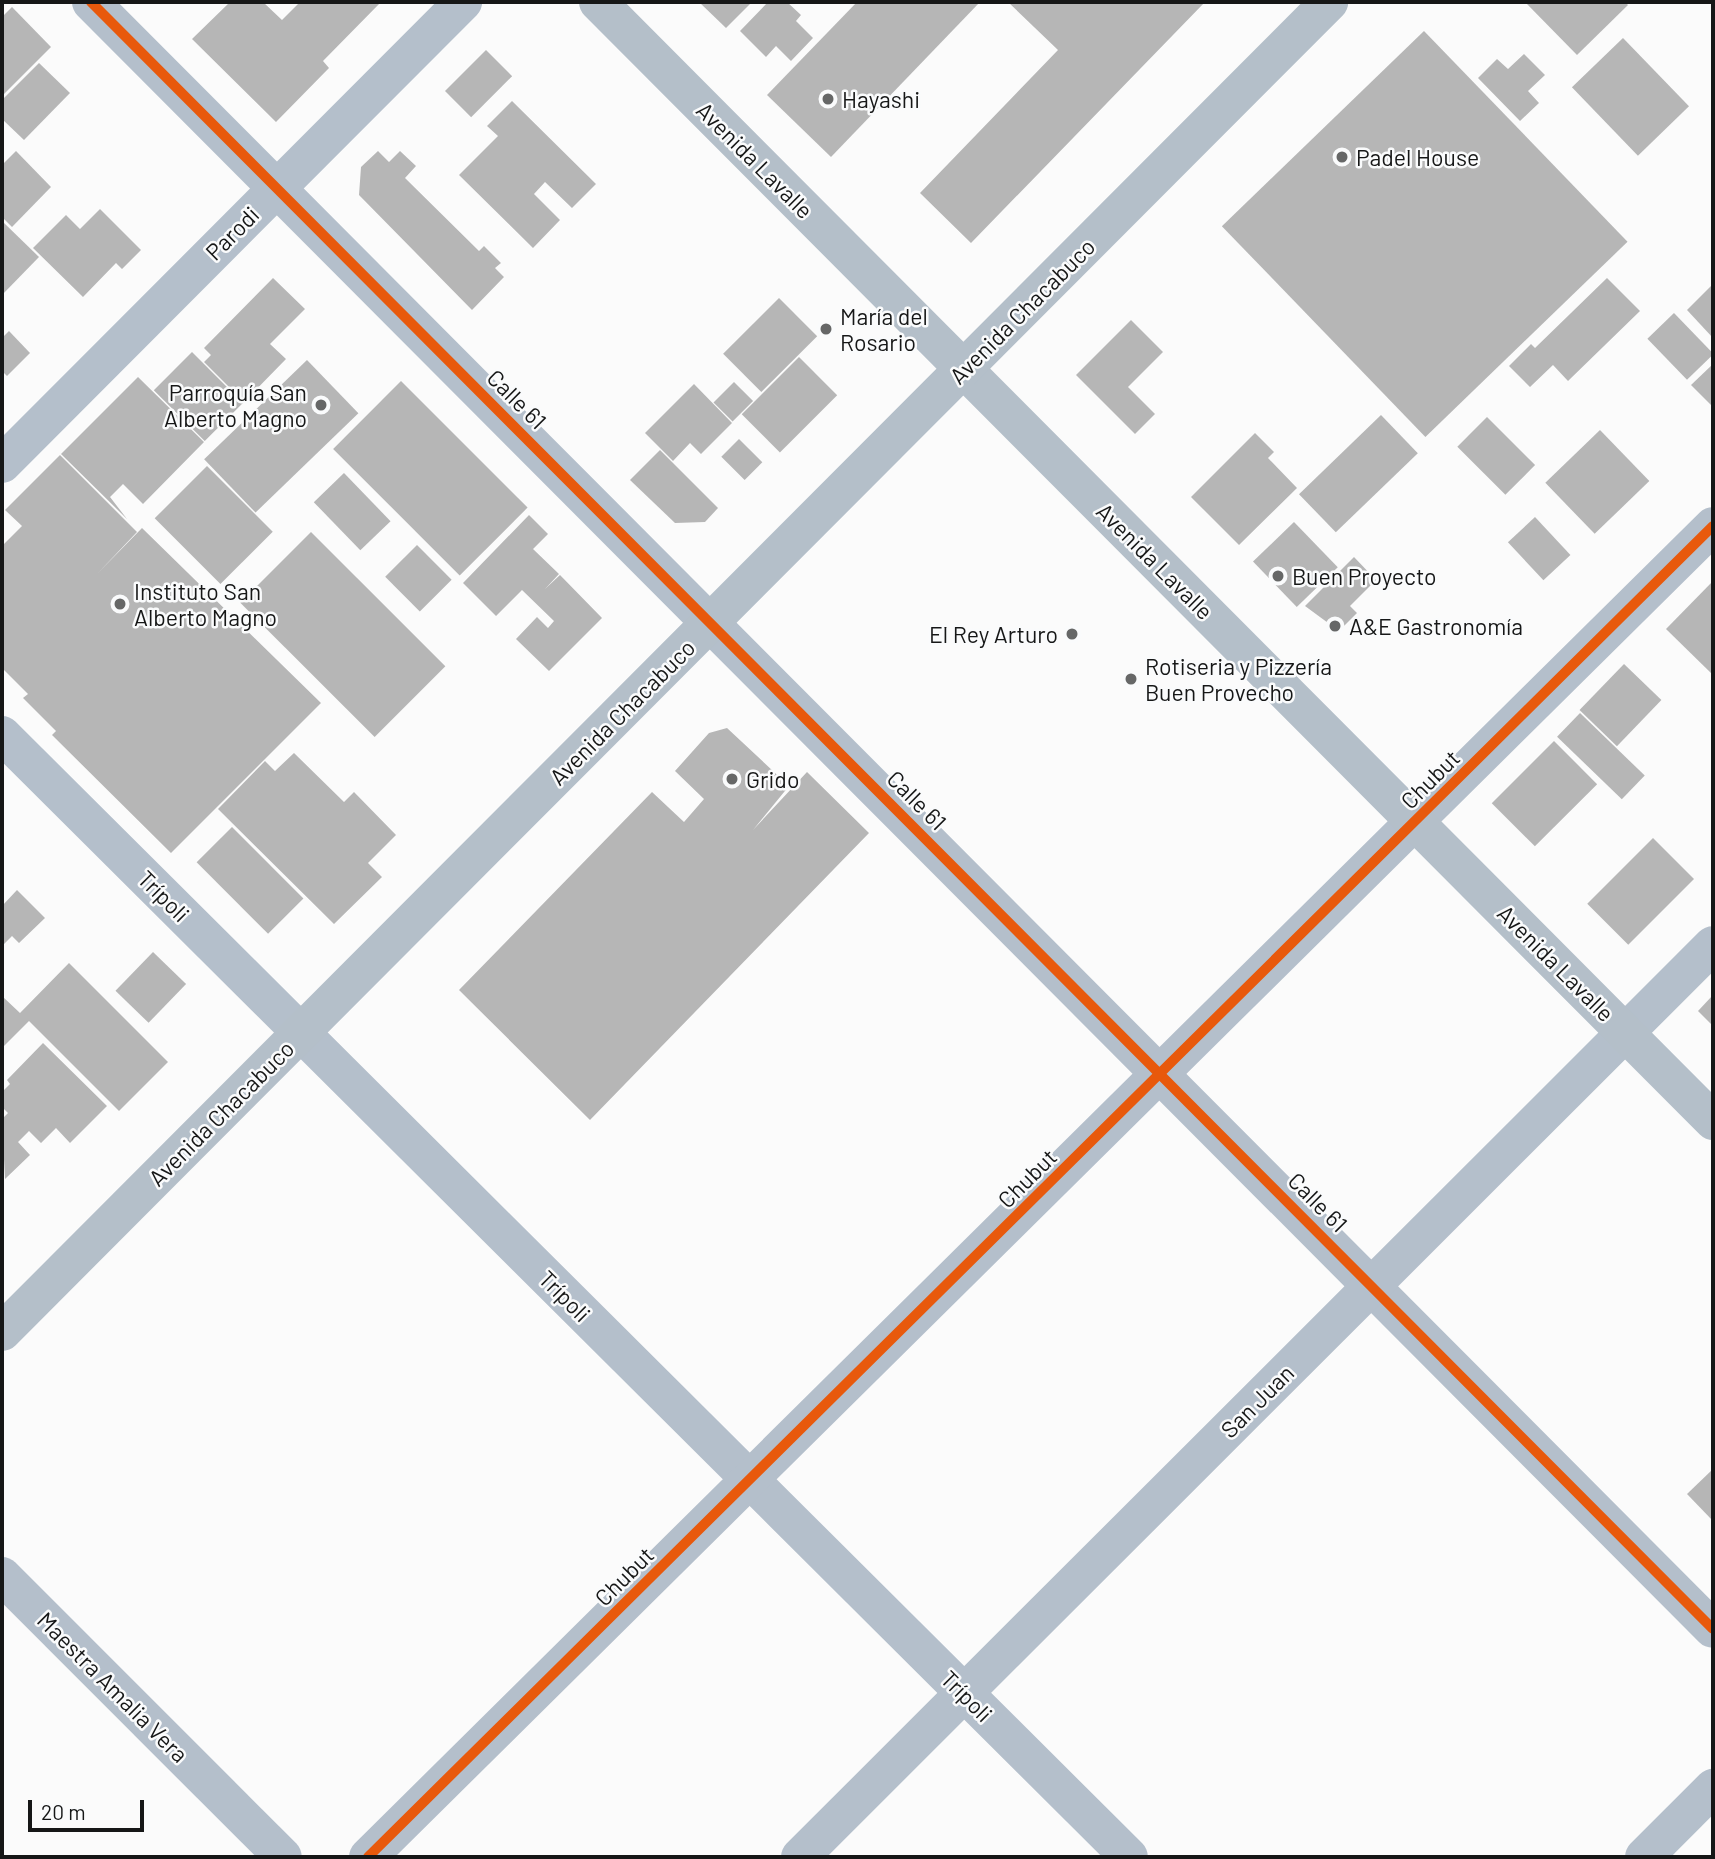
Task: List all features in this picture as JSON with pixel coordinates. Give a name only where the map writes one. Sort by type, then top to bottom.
[{"type":"main road","name":"Avenida Lavalle","points":[[598,2],[1713,1121]]},
{"type":"main road","name":"Avenida Chacabuco","points":[[2,1332],[1329,2]]},
{"type":"street","name":"Calle 61","points":[[91,2],[1713,1629]]},
{"type":"street","name":"Parodi","points":[[2,464],[463,2]]},
{"type":"street","name":"Chubut","points":[[368,1857],[1416,823],[1713,526]]},
{"type":"street","name":"Trípoli","points":[[2,735],[1129,1857]]},
{"type":"street","name":"San Juan","points":[[800,1857],[1713,945]]},
{"type":"street","name":"Maestra Amalia Vera","points":[[2,1576],[283,1857]]},
{"type":"street","points":[[1644,1857],[1713,1788]]},
{"type":"building","points":[[230,2],[263,2],[282,20],[300,2],[381,2],[323,61],[329,68],[276,122],[192,39]]},
{"type":"building","points":[[699,2],[752,2],[726,28]]},
{"type":"building","points":[[768,2],[787,2],[801,15],[796,21],[813,38],[791,61],[776,46],[766,57],[740,31]]},
{"type":"building","points":[[857,2],[980,2],[831,157],[767,95]]},
{"type":"building","points":[[1008,2],[1205,2],[971,243],[920,193],[1058,50]]},
{"type":"building","points":[[1525,2],[1625,2],[1628,5],[1577,55]]},
{"type":"building","points":[[12,7],[51,47],[2,96],[2,17]]},
{"type":"building","points":[[1424,31],[1628,242],[1425,437],[1222,226]]},
{"type":"building","points":[[1623,38],[1689,106],[1638,156],[1572,87]]},
{"type":"building","points":[[486,50],[512,76],[471,117],[445,91]]},
{"type":"building","points":[[1524,54],[1545,75],[1528,91],[1539,103],[1520,121],[1478,78],[1497,59],[1508,69]]},
{"type":"building","points":[[39,63],[70,93],[24,140],[2,119],[2,100]]},
{"type":"building","points":[[512,101],[596,184],[572,208],[545,182],[534,194],[560,220],[533,248],[459,175],[498,136],[487,126]]},
{"type":"building","points":[[16,151],[51,187],[12,227],[2,217],[2,165]]},
{"type":"building","points":[[378,151],[389,162],[400,151],[416,166],[405,178],[479,251],[484,246],[501,263],[495,268],[504,277],[472,310],[359,195],[361,167]]},
{"type":"building","points":[[100,209],[141,250],[122,269],[116,263],[83,297],[33,248],[66,215],[80,229]]},
{"type":"building","points":[[2,221],[39,257],[2,295]]},
{"type":"building","points":[[273,278],[305,309],[270,344],[286,359],[244,402],[204,362],[211,355],[204,348]]},
{"type":"building","points":[[1607,278],[1640,311],[1568,381],[1553,365],[1530,387],[1509,366],[1531,344],[1535,348]]},
{"type":"building","points":[[1713,284],[1713,338],[1687,310]]},
{"type":"building","points":[[779,298],[817,336],[761,392],[723,354]]},
{"type":"building","points":[[1674,313],[1713,353],[1687,380],[1647,339]]},
{"type":"building","points":[[1131,320],[1163,352],[1128,387],[1155,414],[1135,434],[1076,375]]},
{"type":"building","points":[[9,331],[30,353],[7,376],[2,371],[2,338]]},
{"type":"building","points":[[192,352],[243,403],[205,441],[154,390]]},
{"type":"building","points":[[799,357],[837,395],[780,452],[742,414]]},
{"type":"building","points":[[307,360],[358,413],[256,513],[204,459]]},
{"type":"building","points":[[1713,364],[1713,407],[1691,385]]},
{"type":"building","points":[[138,377],[204,442],[143,504],[123,484],[110,497],[127,519],[61,454]]},
{"type":"building","points":[[401,381],[528,508],[460,575],[333,449]]},
{"type":"building","points":[[734,382],[753,401],[733,422],[713,403]]},
{"type":"building","points":[[694,384],[732,423],[701,454],[690,443],[673,461],[645,433]]},
{"type":"building","points":[[1381,415],[1418,453],[1336,532],[1299,494]]},
{"type":"building","points":[[1487,417],[1535,465],[1505,495],[1457,447]]},
{"type":"building","points":[[1600,430],[1649,481],[1595,534],[1545,483]]},
{"type":"building","points":[[1255,433],[1274,452],[1268,458],[1297,488],[1239,545],[1191,497]]},
{"type":"building","points":[[739,439],[762,462],[745,480],[721,457]]},
{"type":"building","points":[[660,450],[718,508],[705,522],[675,523],[630,480]]},
{"type":"building","points":[[60,455],[137,532],[97,574],[142,528],[321,703],[171,853],[52,735],[56,731],[23,698],[28,694],[2,668],[2,546],[22,526],[5,510]]},
{"type":"building","points":[[207,466],[273,532],[220,584],[155,518]]},
{"type":"building","points":[[344,473],[391,521],[360,550],[314,502]]},
{"type":"building","points":[[529,515],[548,534],[533,549],[559,574],[545,589],[560,575],[602,618],[549,671],[516,639],[537,617],[548,628],[554,621],[522,590],[496,616],[463,583]]},
{"type":"building","points":[[1535,517],[1570,555],[1543,580],[1508,542]]},
{"type":"building","points":[[1294,522],[1338,567],[1297,607],[1253,562]]},
{"type":"building","points":[[311,532],[445,666],[375,737],[240,603]]},
{"type":"building","points":[[417,545],[452,580],[420,611],[385,577]]},
{"type":"building","points":[[1354,557],[1376,580],[1350,606],[1357,613],[1339,631],[1305,606]]},
{"type":"building","points":[[1713,581],[1713,675],[1666,629]]},
{"type":"building","points":[[1624,664],[1661,700],[1617,746],[1580,710]]},
{"type":"building","points":[[1580,713],[1645,776],[1622,799],[1557,737]]},
{"type":"building","points":[[727,728],[789,786],[753,830],[807,772],[869,833],[590,1120],[459,990],[652,792],[684,822],[704,799],[675,771],[709,733]]},
{"type":"building","points":[[1554,741],[1597,784],[1535,846],[1492,803]]},
{"type":"building","points":[[294,753],[344,802],[354,792],[396,835],[368,863],[382,877],[334,924],[218,809],[265,761],[275,771]]},
{"type":"building","points":[[232,827],[303,898],[268,934],[197,862]]},
{"type":"building","points":[[1653,838],[1694,879],[1628,945],[1587,904]]},
{"type":"building","points":[[17,890],[45,918],[19,943],[12,936],[2,946],[2,906]]},
{"type":"building","points":[[153,952],[186,984],[149,1023],[115,991]]},
{"type":"building","points":[[69,963],[168,1062],[119,1111],[29,1021],[4,1046],[2,1044],[2,996],[20,1013]]},
{"type":"building","points":[[1713,995],[1713,1026],[1698,1011]]},
{"type":"building","points":[[43,1043],[107,1106],[70,1143],[56,1128],[41,1143],[29,1131],[18,1142],[30,1155],[5,1179],[2,1119],[8,1113],[2,1107],[2,1092],[10,1084],[7,1080]]},
{"type":"building","points":[[1713,1469],[1713,1521],[1687,1494]]},
{"type":"cycle path","points":[[91,2],[1713,1629]]},
{"type":"cycle path","points":[[368,1857],[1713,526]]},
{"type":"place","name":"Hayashi","points":[[828,99]]},
{"type":"place","name":"Padel House","points":[[1342,157]]},
{"type":"place","name":"María del Rosario","points":[[826,329]]},
{"type":"place","name":"Parroquía San Alberto Magno","points":[[321,405]]},
{"type":"place","name":"Buen Proyecto","points":[[1278,576]]},
{"type":"place","name":"Instituto San Alberto Magno","points":[[120,604]]},
{"type":"place","name":"A&E Gastronomía","points":[[1335,626]]},
{"type":"place","name":"El Rey Arturo","points":[[1072,634]]},
{"type":"place","name":"Rotiseria y Pizzería Buen Provecho","points":[[1131,679]]},
{"type":"place","name":"Grido","points":[[732,779]]}]
